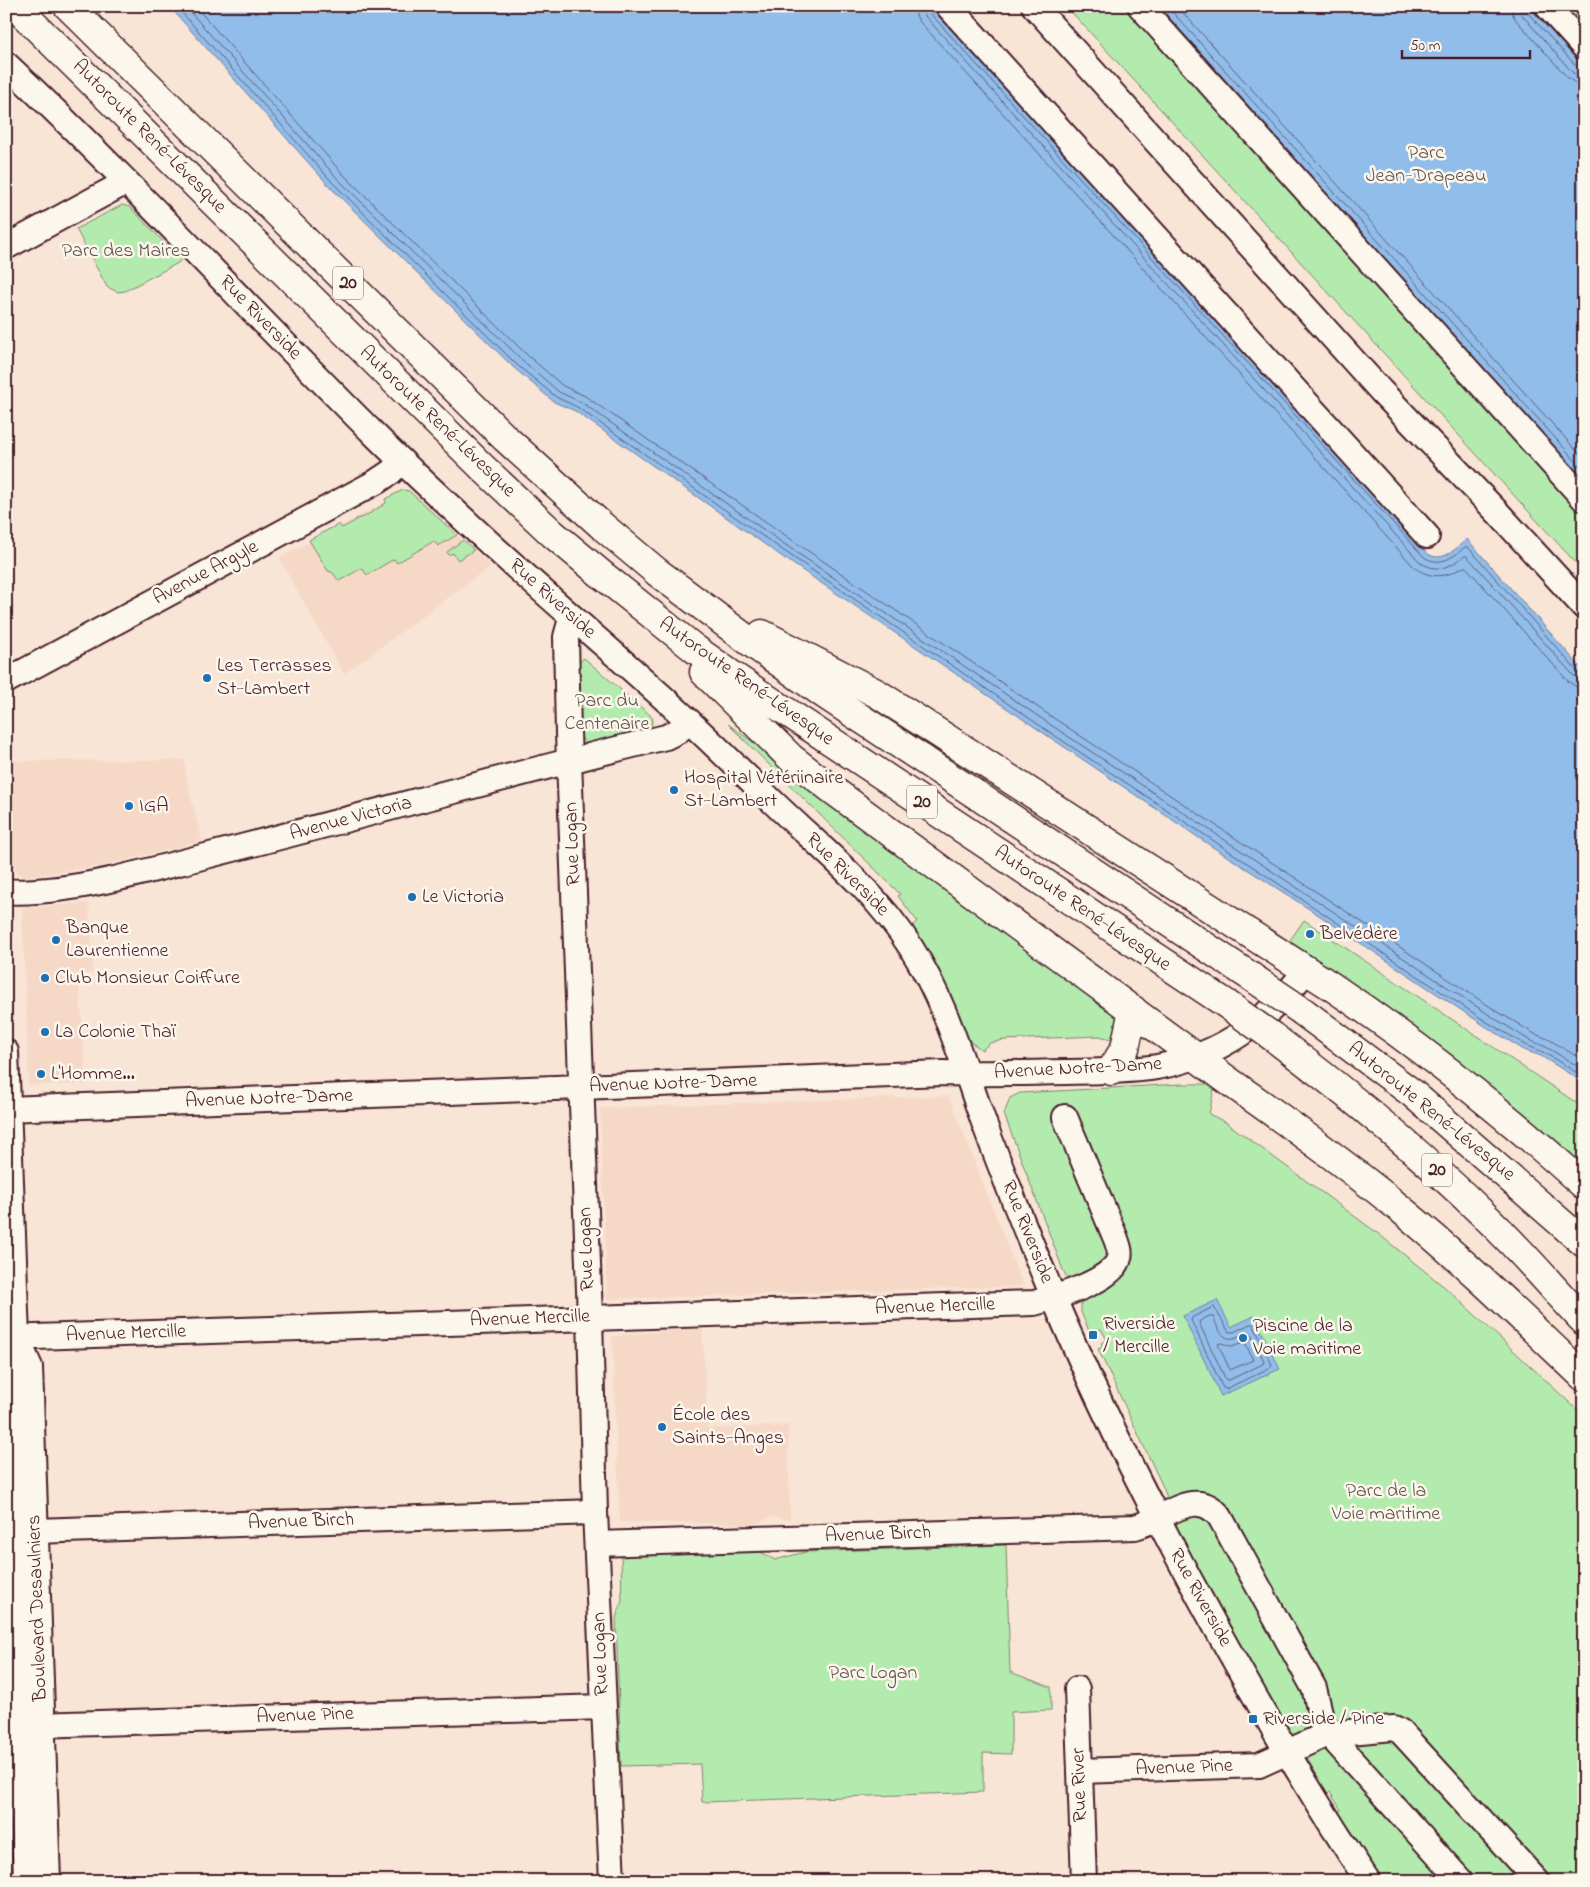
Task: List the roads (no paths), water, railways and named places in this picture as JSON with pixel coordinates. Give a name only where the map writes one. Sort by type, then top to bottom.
[{"type":"highway","name":"Autoroute René-Lévesque","points":[[15,6],[482,468],[553,534],[695,649],[770,702],[1225,1003],[1273,1038],[1372,1114],[1438,1171],[1510,1241],[1584,1321]]},
{"type":"highway","name":"Autoroute René-Lévesque","points":[[68,6],[505,438],[601,525],[681,591],[824,694],[1302,1011],[1412,1093],[1584,1243]]},
{"type":"highway","points":[[681,591],[878,694],[1307,970],[1369,1012],[1469,1088],[1584,1185]]},
{"type":"highway","points":[[624,593],[791,758],[1334,1158],[1399,1208],[1499,1296],[1584,1377]]},
{"type":"highway","points":[[1111,1071],[1125,1048],[1133,1010]]},
{"type":"street","points":[[948,6],[1427,536]]},
{"type":"street","points":[[964,6],[988,35],[992,54]]},
{"type":"street","points":[[1034,6],[1381,391],[1499,514],[1584,607]]},
{"type":"street","points":[[1140,6],[1584,500]]},
{"type":"street","points":[[1547,6],[1584,47]]},
{"type":"street","name":"Rue Riverside","points":[[6,64],[126,182],[401,461],[689,721],[858,883],[895,924],[918,958],[938,996],[1011,1192],[1054,1298],[1099,1401],[1195,1590],[1286,1753],[1368,1881]]},
{"type":"street","points":[[6,247],[126,182]]},
{"type":"street","name":"Avenue Argyle","points":[[6,681],[376,482],[391,472],[401,461]]},
{"type":"street","name":"Rue Logan","points":[[574,619],[569,626],[566,637],[595,1512],[612,1881]]},
{"type":"street","name":"Avenue Victoria","points":[[6,891],[16,893],[99,883],[321,827],[570,760],[666,737],[678,731],[689,721]]},
{"type":"street","name":"Avenue Notre-Dame","points":[[8,1109],[943,1073],[1111,1071],[1156,1067],[1194,1056],[1230,1040],[1252,1027],[1280,1002],[1307,970]]},
{"type":"street","name":"Boulevard Desaulniers","points":[[6,1052],[12,1338],[7,1368],[18,1531],[26,1881]]},
{"type":"street","name":"Avenue Mercille","points":[[12,1338],[590,1317],[1026,1304],[1054,1298],[1104,1276],[1116,1266],[1120,1256],[1116,1239],[1065,1117]]},
{"type":"street","name":"Avenue Birch","points":[[597,1544],[1134,1527],[1183,1506],[1196,1503],[1206,1504],[1216,1512],[1314,1688],[1322,1725],[1327,1734]]},
{"type":"street","name":"Avenue Birch","points":[[18,1531],[595,1512]]},
{"type":"street","name":"Rue River","points":[[1076,1689],[1084,1881]]},
{"type":"street","name":"Avenue Pine","points":[[23,1725],[603,1707]]},
{"type":"street","name":"Boulevard Desaulniers","points":[[23,1725],[48,1881]]},
{"type":"street","points":[[1351,1760],[1389,1727],[1397,1729],[1537,1881]]},
{"type":"street","name":"Avenue Pine","points":[[1080,1771],[1259,1765],[1327,1734],[1389,1727]]},
{"type":"street","points":[[1327,1734],[1461,1881]]},
{"type":"water","points":[[169,6],[931,6],[1428,554],[1439,557],[1444,556],[1467,539],[1584,671],[1584,1083],[1541,1056],[1524,1050],[1485,1026],[1211,846],[784,558],[575,411],[554,402],[513,367],[329,186]]},
{"type":"water","name":"Parc Jean-Drapeau","points":[[1152,6],[1528,6],[1584,67],[1584,487]]},
{"type":"water","points":[[1217,1300],[1231,1327],[1254,1316],[1280,1369],[1221,1396],[1183,1316]]},
{"type":"place","name":"Les Terrasses St-Lambert","points":[[207,678]]},
{"type":"place","name":"Hospital Vétériinaire St-Lambert","points":[[674,790]]},
{"type":"place","name":"IGA","points":[[129,806]]},
{"type":"place","name":"Le Victoria","points":[[412,897]]},
{"type":"place","name":"Belvédère","points":[[1310,934]]},
{"type":"place","name":"Banque Laurentienne","points":[[56,940]]},
{"type":"place","name":"Club Monsieur Coiffure","points":[[45,978]]},
{"type":"place","name":"La Colonie Thaï","points":[[45,1032]]},
{"type":"place","name":"L'Homme...","points":[[41,1074]]},
{"type":"place","name":"Riverside / Mercille","points":[[1093,1335]]},
{"type":"place","name":"Piscine de la Voie maritime","points":[[1243,1338]]},
{"type":"place","name":"École des Saints-Anges","points":[[662,1427]]},
{"type":"place","name":"Riverside / Pine","points":[[1253,1719]]},
{"type":"park label","name":"Parc des Maires","points":[[126,251]]},
{"type":"park label","name":"Parc du Centenaire","points":[[607,712]]},
{"type":"park label","name":"Parc de la Voie maritime","points":[[1386,1502]]},
{"type":"park label","name":"Parc Logan","points":[[873,1673]]}]
